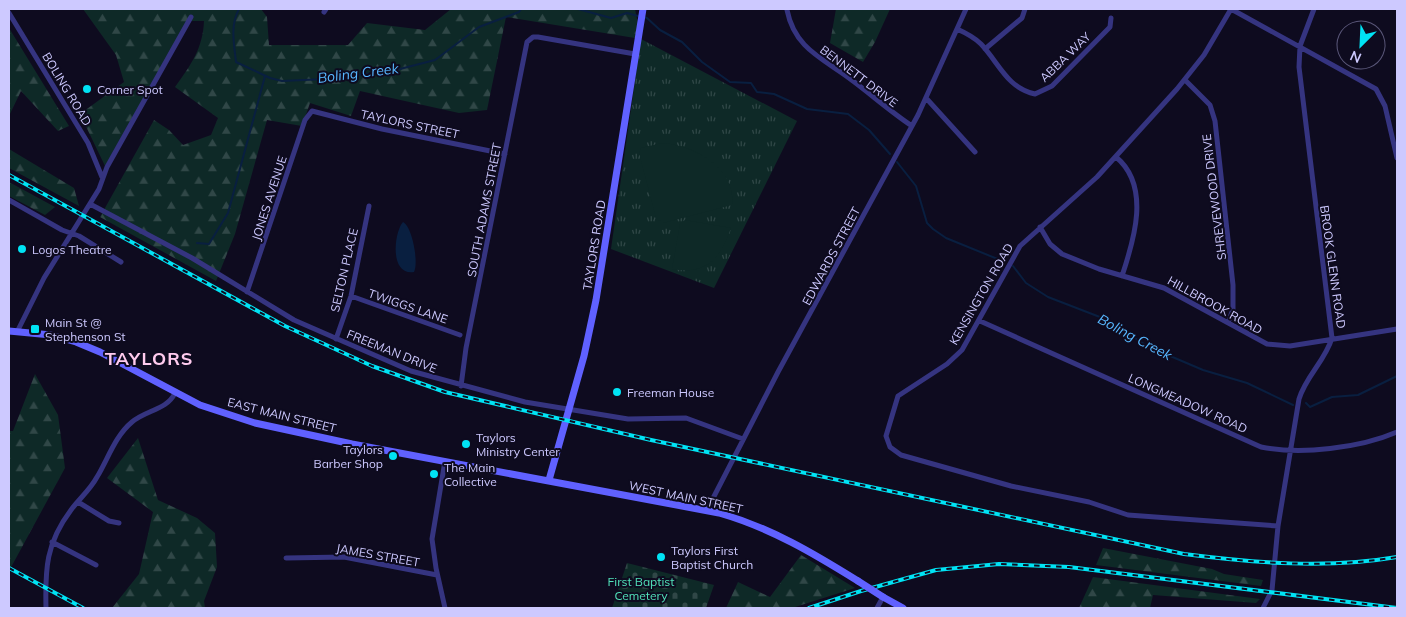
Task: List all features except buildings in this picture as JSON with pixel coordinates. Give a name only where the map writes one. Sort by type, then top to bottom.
[{"type":"street","name":"EDWARDS STREET","points":[[707,510],[743,439],[912,126],[966,9]]},
{"type":"street","points":[[985,49],[1022,18],[1025,9]]},
{"type":"street","points":[[1231,9],[1376,89],[1385,106],[1397,158]]},
{"type":"street","name":"KENSINGTON ROAD","points":[[1231,9],[1204,55],[1116,157],[1080,194],[1040,227],[1017,250],[980,321],[956,357],[913,385],[896,399],[886,436],[888,444],[897,453],[942,468],[1011,486],[1080,500],[1128,515],[1278,526]]},
{"type":"street","name":"BROOK GLENN ROAD","points":[[1263,608],[1272,590],[1278,526],[1301,392],[1308,378],[1328,351],[1332,338],[1298,62],[1300,46],[1314,9]]},
{"type":"street","name":"BENNETT DRIVE","points":[[787,10],[794,32],[813,54],[843,73],[912,126]]},
{"type":"street","name":"TAYLORS ROAD","points":[[549,480],[570,408],[596,300],[642,12]]},
{"type":"street","name":"BOLING ROAD","points":[[9,14],[88,143],[102,177]]},
{"type":"street","points":[[17,332],[70,233],[99,189],[102,177],[191,17]]},
{"type":"street","name":"ABBA WAY","points":[[958,29],[974,37],[1018,89],[1034,94],[1043,92],[1052,86],[1110,26],[1111,18]]},
{"type":"street","name":"SOUTH ADAMS STREET","points":[[461,386],[505,154],[529,40],[538,37],[636,54]]},
{"type":"street","name":"SHREVEWOOD DRIVE","points":[[1184,80],[1210,105],[1215,121],[1234,284],[1233,310],[1228,323]]},
{"type":"street","points":[[926,98],[975,152]]},
{"type":"street","name":"TAYLORS STREET","points":[[312,112],[382,129],[505,154]]},
{"type":"street","name":"JONES AVENUE","points":[[247,292],[305,120],[312,112]]},
{"type":"street","points":[[1116,157],[1128,169],[1132,177],[1137,219],[1135,236],[1122,276]]},
{"type":"street","points":[[9,200],[121,262]]},
{"type":"street","name":"FREEMAN DRIVE","points":[[90,204],[192,258],[294,320],[411,371],[525,402],[628,419],[686,418],[743,439]]},
{"type":"street","name":"SELTON PLACE","points":[[336,339],[351,296],[369,206]]},
{"type":"street","name":"HILLBROOK ROAD","points":[[1040,227],[1050,244],[1062,254],[1122,276],[1164,288],[1271,345],[1290,346],[1397,329]]},
{"type":"street","name":"TWIGGS LANE","points":[[351,296],[460,335]]},
{"type":"street","name":"LONGMEADOW ROAD","points":[[980,321],[1251,443],[1271,449],[1290,450],[1369,442],[1397,432]]},
{"type":"street","name":"EAST MAIN STREET","points":[[9,331],[50,336],[93,348],[175,393],[224,414],[255,423],[445,461]]},
{"type":"street","points":[[46,608],[46,559],[52,542],[78,502],[96,480],[126,427],[138,418],[167,404],[175,393]]},
{"type":"street","points":[[445,461],[432,539],[437,575],[445,608]]},
{"type":"street","name":"WEST MAIN STREET","points":[[445,461],[707,510],[742,520],[776,533],[808,550],[903,608]]},
{"type":"street","points":[[78,502],[109,521],[119,523]]},
{"type":"street","points":[[52,542],[96,565]]},
{"type":"street","name":"JAMES STREET","points":[[286,558],[344,557],[437,575]]},
{"type":"street","points":[[876,608],[883,597]]},
{"type":"green space","points":[[83,9],[261,9],[267,17],[269,45],[348,45],[367,23],[425,30],[451,9],[635,9],[641,39],[506,17],[487,110],[459,113],[360,91],[351,116],[310,103],[302,126],[267,120],[235,234],[216,281],[100,217],[154,120],[169,130],[183,145],[211,135],[218,118],[175,87],[199,48],[204,21],[187,21],[105,166],[80,114],[124,82],[116,55]]},
{"type":"green space","points":[[836,9],[890,9],[875,42],[863,62],[830,43]]},
{"type":"green space","points":[[9,28],[69,126],[58,131],[21,91],[9,116]]},
{"type":"green space","points":[[641,39],[797,121],[714,288],[611,249]]},
{"type":"green space","points":[[662,143],[687,148],[710,161],[728,180],[732,192],[732,205],[663,223],[656,218],[639,153],[641,148]]},
{"type":"green space","points":[[9,149],[74,188],[79,206],[9,168]]},
{"type":"green space","points":[[9,182],[55,207],[45,215],[9,196]]},
{"type":"green space","points":[[685,220],[731,228],[722,248],[711,262],[703,267],[694,269],[672,269],[680,224]]},
{"type":"green space","points":[[35,374],[58,415],[65,468],[9,571],[9,431],[13,431]]},
{"type":"green space","points":[[138,438],[158,500],[197,518],[215,533],[217,567],[204,601],[205,608],[112,608],[139,574],[153,512],[107,478]]},
{"type":"green space","points":[[1103,548],[1212,569],[1224,574],[1263,580],[1261,586],[1096,565]]},
{"type":"green space","points":[[801,555],[855,588],[792,608],[726,608],[738,582],[770,597]]},
{"type":"green space","name":"First Baptist Cemetery","points":[[627,563],[714,585],[706,608],[612,608]]},
{"type":"green space","points":[[1093,577],[1260,599],[1256,603],[1153,595],[1150,608],[1079,608]]},
{"type":"water","points":[[403,222],[409,230],[414,245],[416,261],[414,272],[406,271],[400,267],[397,261],[397,235]]},
{"type":"waterway","name":"Boling Creek","points":[[239,9],[234,22],[236,62],[270,78],[282,81],[326,79],[396,70],[435,60],[479,27],[519,12],[521,9]]},
{"type":"waterway","name":"Boling Creek","points":[[578,9],[611,18],[627,13],[638,16]]},
{"type":"waterway","name":"Boling Creek","points":[[643,17],[647,18],[660,30],[682,42],[702,62],[730,82],[751,83],[757,92],[774,94],[807,109],[848,114],[869,130],[890,154]]},
{"type":"waterway","points":[[197,243],[209,244],[228,213],[265,76]]},
{"type":"waterway","name":"Boling Creek","points":[[897,162],[916,186],[927,223],[933,229],[946,238],[1005,262]]},
{"type":"waterway","name":"Boling Creek","points":[[1013,266],[1026,283],[1048,297],[1105,319],[1149,347],[1203,370],[1247,383],[1293,405]]},
{"type":"waterway","name":"Boling Creek","points":[[1306,403],[1310,407],[1332,397],[1358,395],[1397,376]]},
{"type":"railway","points":[[9,175],[285,326],[372,366],[445,392],[651,440],[1184,554],[1237,560],[1318,564],[1371,561],[1397,557]]},
{"type":"railway","points":[[809,608],[936,570],[999,564],[1069,567],[1397,608]]},
{"type":"railway","points":[[9,568],[83,608]]},
{"type":"place","name":"Corner Spot","points":[[87,89]]},
{"type":"place","name":"Logos Theatre","points":[[22,249]]},
{"type":"place","name":"Main St @ Stephenson St","points":[[35,329]]},
{"type":"place","name":"Freeman House","points":[[617,392]]},
{"type":"place","name":"Taylors Ministry Center","points":[[466,444]]},
{"type":"place","name":"Taylors Barber Shop","points":[[393,456]]},
{"type":"place","name":"The Main Collective","points":[[434,474]]},
{"type":"place","name":"Taylors First Baptist Church","points":[[661,557]]},
{"type":"district","name":"TAYLORS","points":[[149,358]]}]
